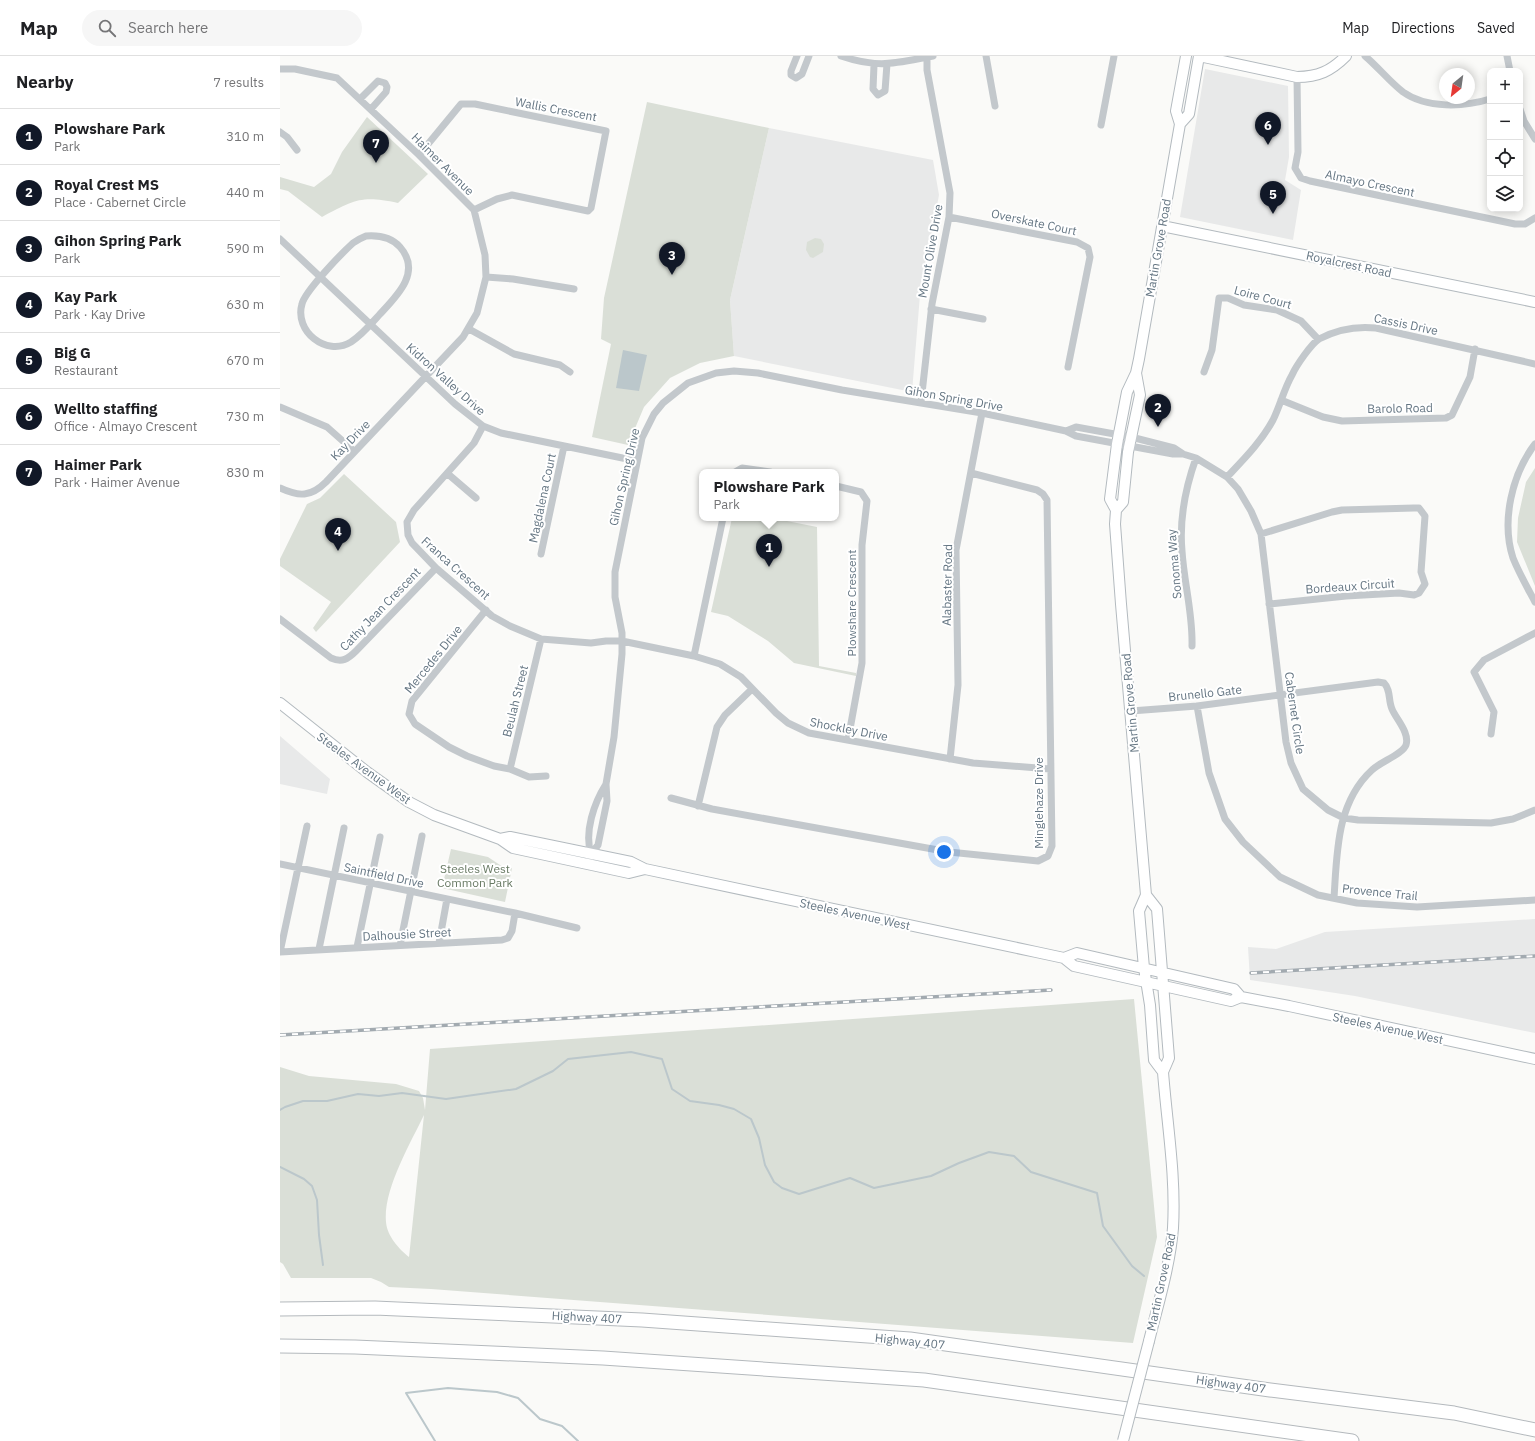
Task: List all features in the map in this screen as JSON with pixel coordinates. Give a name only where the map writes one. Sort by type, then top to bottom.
[{"type":"highway","name":"Highway 407","points":[[280,1309],[375,1308],[634,1320],[910,1339],[1270,1390],[1454,1413],[1535,1430]]},
{"type":"highway","points":[[280,1346],[355,1347],[603,1358],[924,1380],[1352,1441]]},
{"type":"highway","points":[[1454,1413],[1535,1424]]},
{"type":"main road","name":"Martin Grove Road","points":[[1163,1072],[1154,1060],[1150,1005],[1144,968],[1139,911],[1146,895],[1119,583],[1116,510],[1110,499],[1118,439],[1127,392],[1136,373],[1180,124],[1176,111],[1186,56]]},
{"type":"main road","name":"Martin Grove Road","points":[[1180,124],[1189,114],[1199,56]]},
{"type":"main road","points":[[1199,56],[1297,77],[1310,77],[1322,74],[1331,70],[1346,56]]},
{"type":"main road","name":"Royalcrest Road","points":[[1162,226],[1535,302]]},
{"type":"main road","name":"Martin Grove Road","points":[[1116,510],[1123,502],[1130,441],[1140,395],[1136,373]]},
{"type":"main road","name":"Steeles Avenue West","points":[[280,703],[337,749],[409,802],[434,815],[500,839],[513,848],[628,873],[645,869]]},
{"type":"main road","name":"Steeles Avenue West","points":[[500,839],[510,836],[631,862],[645,869],[1064,958],[1074,966],[1163,987],[1231,1001],[1241,997],[1535,1059]]},
{"type":"main road","name":"Martin Grove Road","points":[[1123,1441],[1164,1278],[1173,1229],[1172,1159],[1163,1072],[1169,1058],[1157,909],[1146,895]]},
{"type":"main road","name":"Steeles Avenue West","points":[[1064,958],[1077,953],[1234,989],[1241,997]]},
{"type":"street","points":[[797,56],[791,73],[796,78],[802,74],[808,56]]},
{"type":"street","points":[[841,56],[874,65],[929,56]]},
{"type":"street","name":"Mount Olive Drive","points":[[921,402],[931,309],[949,216],[950,193],[927,70],[929,56]]},
{"type":"street","points":[[986,56],[995,106]]},
{"type":"street","points":[[1101,125],[1114,56]]},
{"type":"street","points":[[1365,56],[1403,91],[1417,99],[1448,105],[1462,105],[1487,100]]},
{"type":"street","points":[[1507,56],[1509,68]]},
{"type":"street","points":[[874,65],[873,89],[878,94],[885,91],[887,64]]},
{"type":"street","name":"Haimer Avenue","points":[[280,69],[304,70],[337,78],[419,155],[474,210],[485,255],[486,277],[482,300],[469,329],[426,377]]},
{"type":"street","name":"Almayo Crescent","points":[[1297,77],[1298,152],[1296,168],[1302,178],[1310,182],[1515,224],[1525,224],[1535,218]]},
{"type":"street","points":[[360,99],[378,82],[384,83],[387,87],[386,92],[371,110]]},
{"type":"street","name":"Wallis Crescent","points":[[419,155],[461,104],[475,104],[606,131],[591,208],[588,211],[512,195],[497,199],[474,210]]},
{"type":"street","points":[[1523,118],[1535,139]]},
{"type":"street","points":[[280,132],[287,137],[297,150]]},
{"type":"street","name":"Overskate Court","points":[[949,216],[1077,242],[1088,248],[1090,257],[1068,367]]},
{"type":"street","points":[[378,236],[389,239],[399,246],[408,265],[408,278],[402,290],[357,338],[342,346],[324,344],[312,338],[304,326],[301,311],[305,296],[321,278],[350,246],[360,239],[378,236]]},
{"type":"street","name":"Kidron Valley Drive","points":[[280,239],[426,377],[469,416],[483,426],[501,433],[637,461]]},
{"type":"street","points":[[486,277],[513,279],[574,289]]},
{"type":"street","name":"Loire Court","points":[[1204,372],[1212,350],[1219,298],[1228,298],[1244,305],[1277,310],[1301,321],[1318,339]]},
{"type":"street","points":[[931,309],[983,319]]},
{"type":"street","name":"Cassis Drive","points":[[1318,339],[1337,332],[1365,327],[1475,349],[1535,364]]},
{"type":"street","points":[[469,329],[514,354],[560,365],[570,372]]},
{"type":"street","points":[[1227,477],[1261,441],[1274,419],[1292,374],[1318,339]]},
{"type":"street","name":"Barolo Road","points":[[1281,400],[1323,416],[1342,421],[1446,418],[1452,415],[1470,377],[1475,349]]},
{"type":"street","name":"Gihon Spring Drive","points":[[588,864],[591,854],[598,845],[607,801],[606,784],[614,737],[622,641],[614,584],[637,461],[647,426],[663,403],[688,383],[716,373],[734,370],[758,373],[842,390],[982,413],[1066,431],[1076,427],[1130,441]]},
{"type":"street","name":"Kay Drive","points":[[280,488],[298,495],[306,495],[314,492],[323,485],[426,377]]},
{"type":"street","points":[[280,407],[327,427],[354,451]]},
{"type":"street","name":"Alabaster Road","points":[[950,759],[958,685],[956,550],[982,413]]},
{"type":"street","name":"Franca Crescent","points":[[483,426],[474,443],[448,474],[414,510],[407,522],[408,535],[412,543],[436,568],[492,616],[510,626],[541,639],[583,643],[622,641]]},
{"type":"street","name":"Cabernet Circle","points":[[1130,441],[1173,454],[1183,454],[1196,458],[1227,477],[1242,496],[1261,534],[1286,742],[1291,763],[1303,790],[1328,810],[1344,818],[1358,820],[1491,823],[1513,820],[1535,810]]},
{"type":"street","points":[[1535,444],[1526,458],[1513,489],[1510,505],[1513,557],[1519,573],[1535,602]]},
{"type":"street","name":"Magdalena Court","points":[[541,554],[564,446]]},
{"type":"street","name":"Sonoma Way","points":[[1192,646],[1192,625],[1181,549],[1181,522],[1186,484],[1196,458]]},
{"type":"street","name":"Minglehaze Drive","points":[[670,798],[698,806],[949,852],[1038,861],[1048,856],[1052,846],[1047,500],[1043,494],[1037,490],[971,473]]},
{"type":"street","points":[[448,474],[476,498]]},
{"type":"street","name":"Plowshare Crescent","points":[[839,487],[861,492],[867,501],[862,545],[862,663],[848,740]]},
{"type":"street","name":"Bordeaux Circuit","points":[[1261,534],[1342,510],[1419,508],[1424,516],[1421,572],[1425,584],[1420,593],[1414,595],[1399,593],[1346,596],[1270,604]]},
{"type":"street","points":[[694,656],[721,521]]},
{"type":"street","name":"Cathy Jean Crescent","points":[[280,618],[331,658],[339,661],[345,660],[350,658],[436,568]]},
{"type":"street","name":"Mercedes Drive","points":[[486,610],[412,701],[409,714],[415,724],[449,747],[487,763],[510,768],[529,777],[546,776]]},
{"type":"street","points":[[1491,734],[1494,712],[1474,672],[1484,660],[1535,633]]},
{"type":"street","name":"Beulah Street","points":[[510,768],[541,639]]},
{"type":"street","name":"Shockley Drive","points":[[622,641],[694,656],[720,664],[731,670],[776,713],[801,730],[823,736],[974,763],[1050,769]]},
{"type":"street","name":"Brunello Gate","points":[[1131,711],[1198,706],[1381,682],[1387,686],[1392,709],[1406,734],[1406,744],[1403,751],[1381,763],[1364,779],[1358,787],[1338,835],[1334,898]]},
{"type":"street","points":[[698,806],[717,727],[725,715],[752,689]]},
{"type":"street","name":"Provence Trail","points":[[1198,706],[1209,773],[1225,819],[1243,842],[1280,877],[1318,895],[1347,902],[1417,908],[1535,900]]},
{"type":"street","name":"Gihon Spring Drive","points":[[591,854],[588,843],[596,799],[606,784]]},
{"type":"street","points":[[280,952],[307,826]]},
{"type":"street","points":[[319,949],[344,828]]},
{"type":"street","points":[[400,945],[422,836]]},
{"type":"street","points":[[357,947],[380,837]]},
{"type":"street","name":"Saintfield Drive","points":[[280,864],[515,913],[577,928]]},
{"type":"street","points":[[439,943],[447,899]]},
{"type":"street","name":"Dalhousie Street","points":[[280,952],[502,940],[508,938],[512,931],[515,913]]},
{"type":"shaded area","points":[[1205,69],[1288,86],[1289,157],[1285,180],[1301,190],[1293,240],[1180,217]]},
{"type":"shaded area","points":[[769,128],[933,160],[939,195],[920,295],[912,392],[734,356],[730,300]]},
{"type":"shaded area","points":[[623,350],[647,355],[639,391],[616,388]]},
{"type":"shaded area","points":[[280,736],[330,779],[327,794],[280,784]]},
{"type":"shaded area","points":[[1535,919],[1535,1033],[1355,996],[1250,980],[1248,947],[1276,949],[1325,932]]},
{"type":"green space","points":[[647,102],[769,128],[730,300],[734,356],[700,363],[670,378],[644,407],[628,445],[592,437],[611,344],[601,339],[604,298]]},
{"type":"green space","points":[[367,117],[428,174],[398,203],[366,199],[350,203],[322,217],[288,191],[280,189],[280,177],[314,187],[331,174],[342,152]]},
{"type":"green space","points":[[815,238],[821,239],[824,244],[823,252],[813,258],[810,257],[806,250],[807,242]]},
{"type":"green space","points":[[1535,468],[1535,586],[1517,542],[1518,518],[1526,482]]},
{"type":"green space","points":[[344,474],[396,522],[400,542],[316,632],[313,628],[331,602],[280,566],[280,559],[307,504],[320,498]]},
{"type":"green space","points":[[731,521],[787,521],[817,527],[819,666],[856,673],[856,676],[794,663],[768,641],[728,616],[711,612]]},
{"type":"green space","name":"Steeles West Common Park","points":[[451,849],[488,857],[500,865],[512,868],[505,902],[442,888]]},
{"type":"green space","points":[[1134,999],[1157,1237],[1133,1343],[389,1287],[371,1278],[291,1278],[283,1264],[280,1262],[280,1067],[309,1076],[396,1084],[419,1091],[423,1098],[425,1110],[430,1049]],"holes":[[[424,1115],[409,1257],[401,1250],[391,1237],[386,1222],[386,1209],[393,1182],[399,1167]]]},
{"type":"waterway","points":[[280,1110],[303,1101],[327,1101],[358,1094],[379,1096],[402,1093],[446,1099],[516,1089],[553,1071],[568,1059],[631,1052],[662,1059],[672,1089],[690,1101],[719,1105],[734,1109],[751,1119],[759,1138],[765,1165],[774,1182],[782,1188],[799,1194],[850,1178],[874,1188],[931,1176],[959,1163],[989,1152],[1014,1156],[1031,1172],[1097,1193],[1103,1226],[1132,1266],[1144,1276]]},
{"type":"waterway","points":[[280,1167],[304,1179],[312,1186],[317,1200],[319,1235],[323,1265]]},
{"type":"waterway","points":[[435,1441],[406,1393],[448,1388],[497,1392],[518,1398],[540,1419],[562,1426],[578,1441]]},
{"type":"railway","points":[[1251,973],[1535,956]]},
{"type":"railway","points":[[280,1035],[1051,990]]},
{"type":"place","name":"Wellto staffing","points":[[1268,145]]},
{"type":"place","name":"Haimer Park","points":[[376,163]]},
{"type":"place","name":"Big G","points":[[1273,214]]},
{"type":"place","name":"Gihon Spring Park","points":[[672,275]]},
{"type":"place","name":"Royal Crest MS","points":[[1158,427]]},
{"type":"place","name":"Kay Park","points":[[338,551]]},
{"type":"place","name":"Plowshare Park","points":[[769,567]]}]
